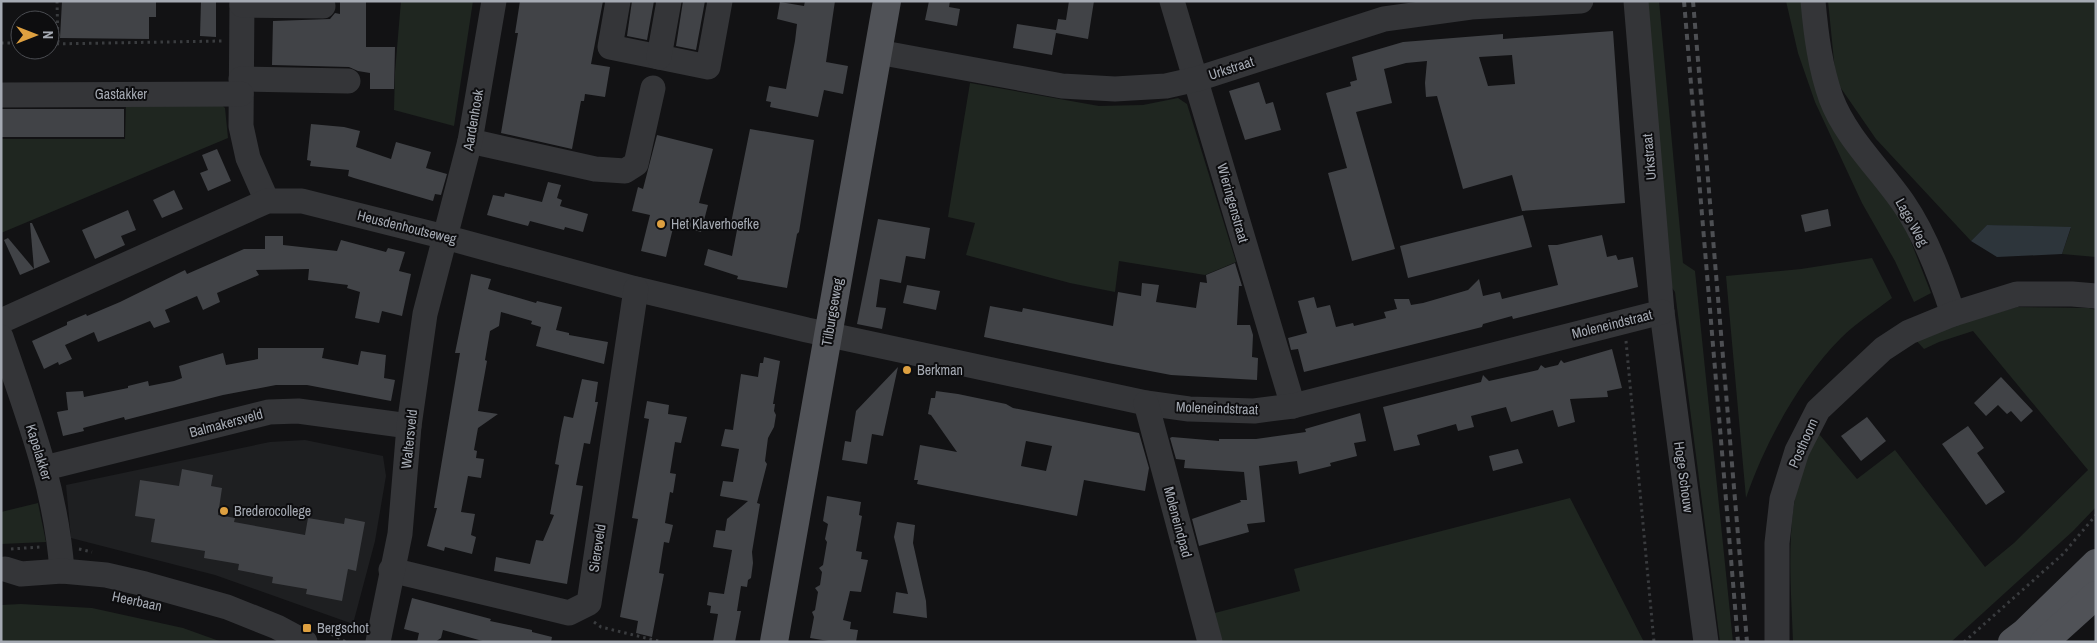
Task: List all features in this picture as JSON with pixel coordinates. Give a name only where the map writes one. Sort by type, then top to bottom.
[{"type":"main road","name":"Tilburgseweg","points":[[773,635],[887,1]]},
{"type":"main road","points":[[2012,642],[2025,632],[2096,563]]},
{"type":"main road","points":[[2044,642],[2096,595]]},
{"type":"street","name":"Aardenhoek","points":[[445,237],[470,141],[494,1]]},
{"type":"street","points":[[618,1],[610,46],[708,67],[720,1]]},
{"type":"street","points":[[659,57],[669,1]]},
{"type":"street","name":"Wieringenstraat","points":[[1172,1],[1197,79],[1293,406]]},
{"type":"street","name":"Urkstraat","points":[[878,52],[1062,86],[1114,89],[1166,86],[1197,79],[1384,19],[1470,7],[1581,1]]},
{"type":"street","name":"Urkstraat","points":[[1636,1],[1662,312]]},
{"type":"street","name":"Lage Weg","points":[[1813,1],[1819,55],[1831,99],[1848,130],[1905,205],[1944,286],[1953,314]]},
{"type":"street","points":[[267,201],[248,158],[240,126],[242,3],[323,6]]},
{"type":"street","name":"Gastakker","points":[[1,95],[241,87],[348,81]]},
{"type":"street","points":[[470,141],[595,169],[625,171],[636,164],[653,88]]},
{"type":"street","name":"Heusdenhoutseweg","points":[[1,321],[267,201],[302,201],[445,237],[636,290],[828,334]]},
{"type":"street","name":"Waltersveld","points":[[378,642],[391,570],[400,534],[409,426],[425,314],[445,237]]},
{"type":"street","name":"Siereveld","points":[[578,609],[589,603],[636,290]]},
{"type":"street","points":[[1953,314],[2017,294],[2096,296]]},
{"type":"street","name":"Moleneindstraat","points":[[828,334],[1146,403],[1189,409],[1254,411],[1293,406],[1662,312]]},
{"type":"street","name":"Hoge Schouw","points":[[1662,312],[1706,642]]},
{"type":"street","name":"Posthoorn","points":[[1777,642],[1777,543],[1782,499],[1797,451],[1818,410],[1883,349],[1909,332],[1953,314]]},
{"type":"street","name":"Kapelakker","points":[[1,337],[45,468],[55,513],[62,571]]},
{"type":"street","name":"Moleneindpad","points":[[1146,403],[1210,642]]},
{"type":"street","name":"Balmakersveld","points":[[45,468],[269,412],[298,411],[409,426]]},
{"type":"street","name":"Heerbaan","points":[[3,569],[21,574],[62,571],[106,575],[186,594],[244,614],[305,642]]},
{"type":"street","points":[[391,570],[569,613],[578,609]]},
{"type":"path","points":[[60,45],[242,41]]},
{"type":"path","points":[[1624,321],[1654,642]]},
{"type":"path","points":[[1964,642],[2063,554],[2096,515]]},
{"type":"path","points":[[578,609],[601,627],[662,642]]},
{"type":"shaded area","points":[[401,1],[473,1],[454,126],[394,110]]},
{"type":"shaded area","points":[[1648,1],[1659,1],[1683,263],[1695,271],[1733,642],[1720,642],[1675,292],[1668,282]]},
{"type":"shaded area","points":[[1786,1],[1806,1],[1815,55],[1904,224],[1931,293],[1914,302],[1895,261],[1862,203],[1815,102],[1798,53]]},
{"type":"shaded area","points":[[1828,1],[2096,1],[2096,257],[2062,254],[2071,228],[1987,225],[1971,241],[1876,139],[1836,81]]},
{"type":"shaded area","points":[[970,83],[1099,106],[1143,105],[1178,98],[1187,104],[1236,262],[1205,275],[1119,261],[1115,292],[1070,283],[966,255],[975,223],[948,217]]},
{"type":"shaded area","points":[[217,101],[225,108],[228,138],[1,233],[1,139],[125,139],[126,102]]},
{"type":"shaded area","points":[[1987,225],[2071,227],[2062,254],[1997,257],[1971,241]]},
{"type":"shaded area","points":[[1872,258],[1892,298],[1841,338],[1811,373],[1773,434],[1746,498],[1726,276],[1801,269]]},
{"type":"shaded area","points":[[2017,307],[2089,308],[2096,310],[2096,507],[2073,531],[1951,642],[1793,642],[1790,563],[1794,507],[1799,481],[1807,456],[1819,434],[1857,479],[1895,450],[1985,567],[2014,543],[2088,470],[1973,331],[1924,349],[1913,337]]},
{"type":"shaded area","name":"Brederocollege","points":[[305,440],[383,456],[386,476],[375,541],[353,624],[215,575],[71,538],[66,485],[270,442]]},
{"type":"shaded area","points":[[1570,498],[1644,642],[1214,642],[1207,615],[1300,591],[1294,569]]},
{"type":"shaded area","points":[[38,503],[46,542],[1,544],[1,512]]},
{"type":"shaded area","points":[[21,604],[92,608],[183,628],[222,642],[1,642],[1,605]]},
{"type":"building","points":[[62,1],[156,1],[156,17],[149,17],[149,39],[60,38]]},
{"type":"building","points":[[201,1],[216,1],[216,37],[200,36]]},
{"type":"building","points":[[340,1],[366,1],[366,47],[395,47],[394,89],[370,89],[370,73],[349,67],[272,65],[273,21],[330,19],[335,13],[340,14]]},
{"type":"building","points":[[520,1],[603,1],[591,64],[610,67],[605,97],[585,94],[584,101],[581,101],[572,149],[501,133],[518,33],[515,33]]},
{"type":"building","points":[[632,1],[654,1],[647,40],[627,36]]},
{"type":"building","points":[[683,1],[705,1],[696,50],[676,46]]},
{"type":"building","points":[[805,1],[835,1],[826,62],[848,66],[843,94],[824,90],[818,117],[770,107],[771,102],[766,101],[769,86],[786,89],[795,41],[797,24],[777,19],[780,2],[804,6]]},
{"type":"building","points":[[929,1],[950,1],[949,7],[960,9],[957,26],[925,20]]},
{"type":"building","points":[[1069,1],[1094,1],[1088,39],[1056,33],[1052,55],[1013,48],[1017,24],[1056,30],[1058,19],[1066,20]]},
{"type":"building","points":[[1613,31],[1625,203],[1522,211],[1512,175],[1463,189],[1437,96],[1426,97],[1427,61],[1406,63],[1384,69],[1392,103],[1356,112],[1395,249],[1352,261],[1328,173],[1347,168],[1326,93],[1351,86],[1350,82],[1357,80],[1352,57],[1403,42],[1503,34],[1503,39]],"holes":[[[1512,55],[1515,84],[1488,86],[1479,57]]]},
{"type":"building","points":[[1259,82],[1266,104],[1273,102],[1281,130],[1245,140],[1229,91]]},
{"type":"building","points":[[1,109],[124,109],[124,137],[1,137]]},
{"type":"building","points":[[311,124],[344,127],[360,131],[356,147],[391,159],[396,142],[431,152],[426,168],[447,174],[441,195],[435,194],[433,201],[348,176],[349,170],[310,166],[311,161],[307,160]]},
{"type":"building","points":[[750,129],[814,140],[799,232],[797,234],[787,288],[737,279],[738,276],[704,265],[708,249],[732,256],[737,230],[730,228]]},
{"type":"building","points":[[657,135],[713,149],[699,203],[708,205],[701,232],[674,224],[666,257],[641,251],[650,215],[632,211],[638,187],[643,189]]},
{"type":"building","points":[[217,149],[231,181],[208,191],[200,173],[208,170],[202,155]]},
{"type":"building","points":[[548,182],[561,185],[557,198],[562,200],[560,206],[588,214],[583,232],[565,227],[564,230],[530,221],[528,226],[487,215],[493,195],[504,197],[505,193],[542,202]]},
{"type":"building","points":[[174,190],[183,209],[162,218],[153,200]]},
{"type":"building","points":[[1828,209],[1831,226],[1805,232],[1801,215]]},
{"type":"building","points":[[128,210],[136,230],[121,236],[125,245],[95,259],[82,230]]},
{"type":"building","points":[[1523,215],[1532,247],[1408,278],[1400,246]]},
{"type":"building","points":[[878,219],[930,228],[925,259],[906,256],[901,283],[880,279],[876,307],[886,308],[882,329],[857,324]]},
{"type":"building","points":[[30,223],[32,223],[50,262],[34,269]]},
{"type":"building","points":[[1602,235],[1607,257],[1616,255],[1618,260],[1633,257],[1638,287],[1513,319],[1512,316],[1483,324],[1482,327],[1304,372],[1298,349],[1291,350],[1288,338],[1307,333],[1298,301],[1314,297],[1317,308],[1330,305],[1336,327],[1353,323],[1354,326],[1386,318],[1384,312],[1397,309],[1394,299],[1409,299],[1411,305],[1423,303],[1468,290],[1479,279],[1483,296],[1500,292],[1502,299],[1558,285],[1548,245],[1557,245]]},
{"type":"building","points":[[265,236],[283,236],[283,245],[337,251],[341,240],[386,252],[388,248],[405,252],[399,271],[411,274],[402,316],[382,311],[379,323],[355,318],[360,292],[347,288],[348,285],[308,280],[309,269],[256,270],[259,275],[217,293],[220,302],[203,310],[197,296],[165,310],[170,322],[154,328],[150,321],[98,342],[94,332],[65,345],[72,359],[59,365],[58,362],[44,369],[32,341],[67,325],[67,322],[120,302],[185,270],[187,274],[244,249],[265,249]]},
{"type":"building","points":[[8,238],[34,269],[20,275],[4,240]]},
{"type":"building","points":[[1235,263],[1242,286],[1239,286],[1237,325],[1250,325],[1253,335],[1252,357],[1258,358],[1257,380],[1171,375],[984,337],[990,306],[1022,312],[1023,308],[1113,326],[1118,292],[1141,296],[1142,283],[1159,285],[1156,302],[1196,308],[1200,282],[1207,283],[1206,275]]},
{"type":"building","points":[[471,274],[491,279],[488,289],[536,303],[537,301],[562,307],[556,330],[569,333],[569,335],[608,342],[604,364],[536,346],[541,327],[531,324],[532,321],[501,312],[499,326],[490,331],[478,411],[498,414],[478,428],[474,450],[477,451],[476,458],[484,459],[481,478],[468,476],[461,512],[475,514],[471,535],[476,537],[472,554],[445,547],[444,551],[427,546],[437,508],[434,508],[460,353],[455,353]]},
{"type":"building","points":[[907,285],[940,291],[936,310],[903,303]]},
{"type":"building","points":[[258,348],[324,348],[322,358],[358,365],[361,351],[386,355],[384,378],[395,380],[391,401],[307,385],[276,385],[223,395],[125,420],[124,417],[83,428],[84,431],[63,436],[57,412],[68,410],[66,392],[83,391],[84,397],[128,388],[128,386],[148,381],[149,386],[174,381],[182,378],[179,366],[223,353],[226,365],[258,359]]},
{"type":"building","points":[[1612,349],[1622,388],[1607,391],[1608,397],[1570,399],[1575,422],[1558,427],[1553,410],[1511,422],[1506,407],[1471,416],[1474,427],[1458,431],[1456,424],[1417,435],[1420,445],[1394,451],[1383,407],[1481,382],[1483,375],[1489,381],[1538,370],[1541,365],[1545,368],[1558,365],[1561,360],[1564,363]]},
{"type":"building","points":[[764,357],[780,361],[773,404],[775,404],[774,411],[776,415],[774,427],[768,438],[765,461],[767,464],[757,503],[760,504],[752,552],[751,578],[748,580],[747,587],[741,586],[737,611],[741,611],[735,642],[713,642],[718,614],[710,613],[711,606],[707,605],[709,592],[724,594],[732,550],[713,547],[716,530],[725,531],[727,519],[748,501],[720,496],[723,481],[733,482],[739,449],[721,446],[725,429],[733,430],[741,374],[758,377],[760,363],[763,363]]},
{"type":"building","points":[[898,367],[883,436],[872,434],[867,464],[842,460],[845,441],[851,442],[856,411]]},
{"type":"building","points":[[2001,377],[2033,411],[2021,422],[2011,411],[2007,414],[1998,405],[1986,416],[1974,403]]},
{"type":"building","points":[[582,379],[598,382],[595,402],[598,402],[590,444],[584,443],[576,485],[583,486],[567,584],[494,571],[496,557],[530,564],[536,540],[543,541],[554,515],[550,514],[559,465],[555,464],[564,416],[573,418]]},
{"type":"building","points":[[936,391],[958,394],[1006,404],[1013,408],[1139,433],[1149,468],[1145,491],[1084,480],[1077,516],[917,484],[918,480],[914,480],[920,445],[957,452],[931,415],[928,414],[931,398],[935,398]],"holes":[[[1026,441],[1052,446],[1046,471],[1021,466]]]},
{"type":"building","points":[[647,401],[669,405],[668,414],[687,417],[681,443],[675,442],[670,473],[676,474],[673,493],[670,492],[665,523],[673,525],[669,543],[664,542],[659,573],[664,574],[652,637],[636,633],[638,621],[620,617],[638,519],[632,518],[649,419],[644,418]]},
{"type":"building","points":[[1360,413],[1366,441],[1354,443],[1357,456],[1330,463],[1331,466],[1299,474],[1297,461],[1259,466],[1265,522],[1247,524],[1249,532],[1199,546],[1192,519],[1241,502],[1240,500],[1247,500],[1244,472],[1184,468],[1185,460],[1176,459],[1170,438],[1219,441],[1219,439],[1256,439],[1306,432],[1305,429]]},
{"type":"building","points":[[1867,417],[1886,441],[1861,461],[1841,436]]},
{"type":"building","points":[[1968,426],[1984,448],[1977,453],[2005,492],[1986,505],[1942,444]]},
{"type":"building","points":[[1518,449],[1523,463],[1493,471],[1489,456]]},
{"type":"building","points":[[182,469],[213,475],[211,486],[222,488],[218,515],[235,518],[234,522],[305,535],[308,518],[344,524],[345,518],[365,522],[356,571],[348,569],[342,601],[306,594],[307,589],[272,583],[273,577],[238,570],[239,564],[204,558],[205,551],[151,542],[155,519],[135,516],[140,480],[179,486]]},
{"type":"building","points":[[827,496],[861,502],[859,515],[862,516],[856,551],[862,552],[861,559],[868,560],[861,592],[850,591],[843,620],[851,622],[850,629],[858,630],[856,642],[835,642],[810,638],[814,617],[812,612],[815,610],[818,592],[815,588],[820,585],[822,572],[819,568],[823,565],[827,542],[825,539],[828,524],[823,521]]},
{"type":"building","points":[[897,522],[915,525],[913,543],[926,601],[927,618],[893,613],[896,592],[908,594],[894,537]]},
{"type":"building","points":[[412,598],[491,619],[490,621],[532,630],[532,632],[552,637],[551,642],[486,642],[443,630],[441,638],[435,642],[417,642],[419,633],[404,629]]},
{"type":"railway","points":[[1684,1],[1738,642]]},
{"type":"railway","points":[[1693,1],[1747,642]]},
{"type":"place","name":"Het Klaverhoefke","points":[[661,224]]},
{"type":"place","name":"Berkman","points":[[907,370]]},
{"type":"place","name":"Brederocollege","points":[[224,511]]},
{"type":"place","name":"Bergschot","points":[[307,628]]}]
